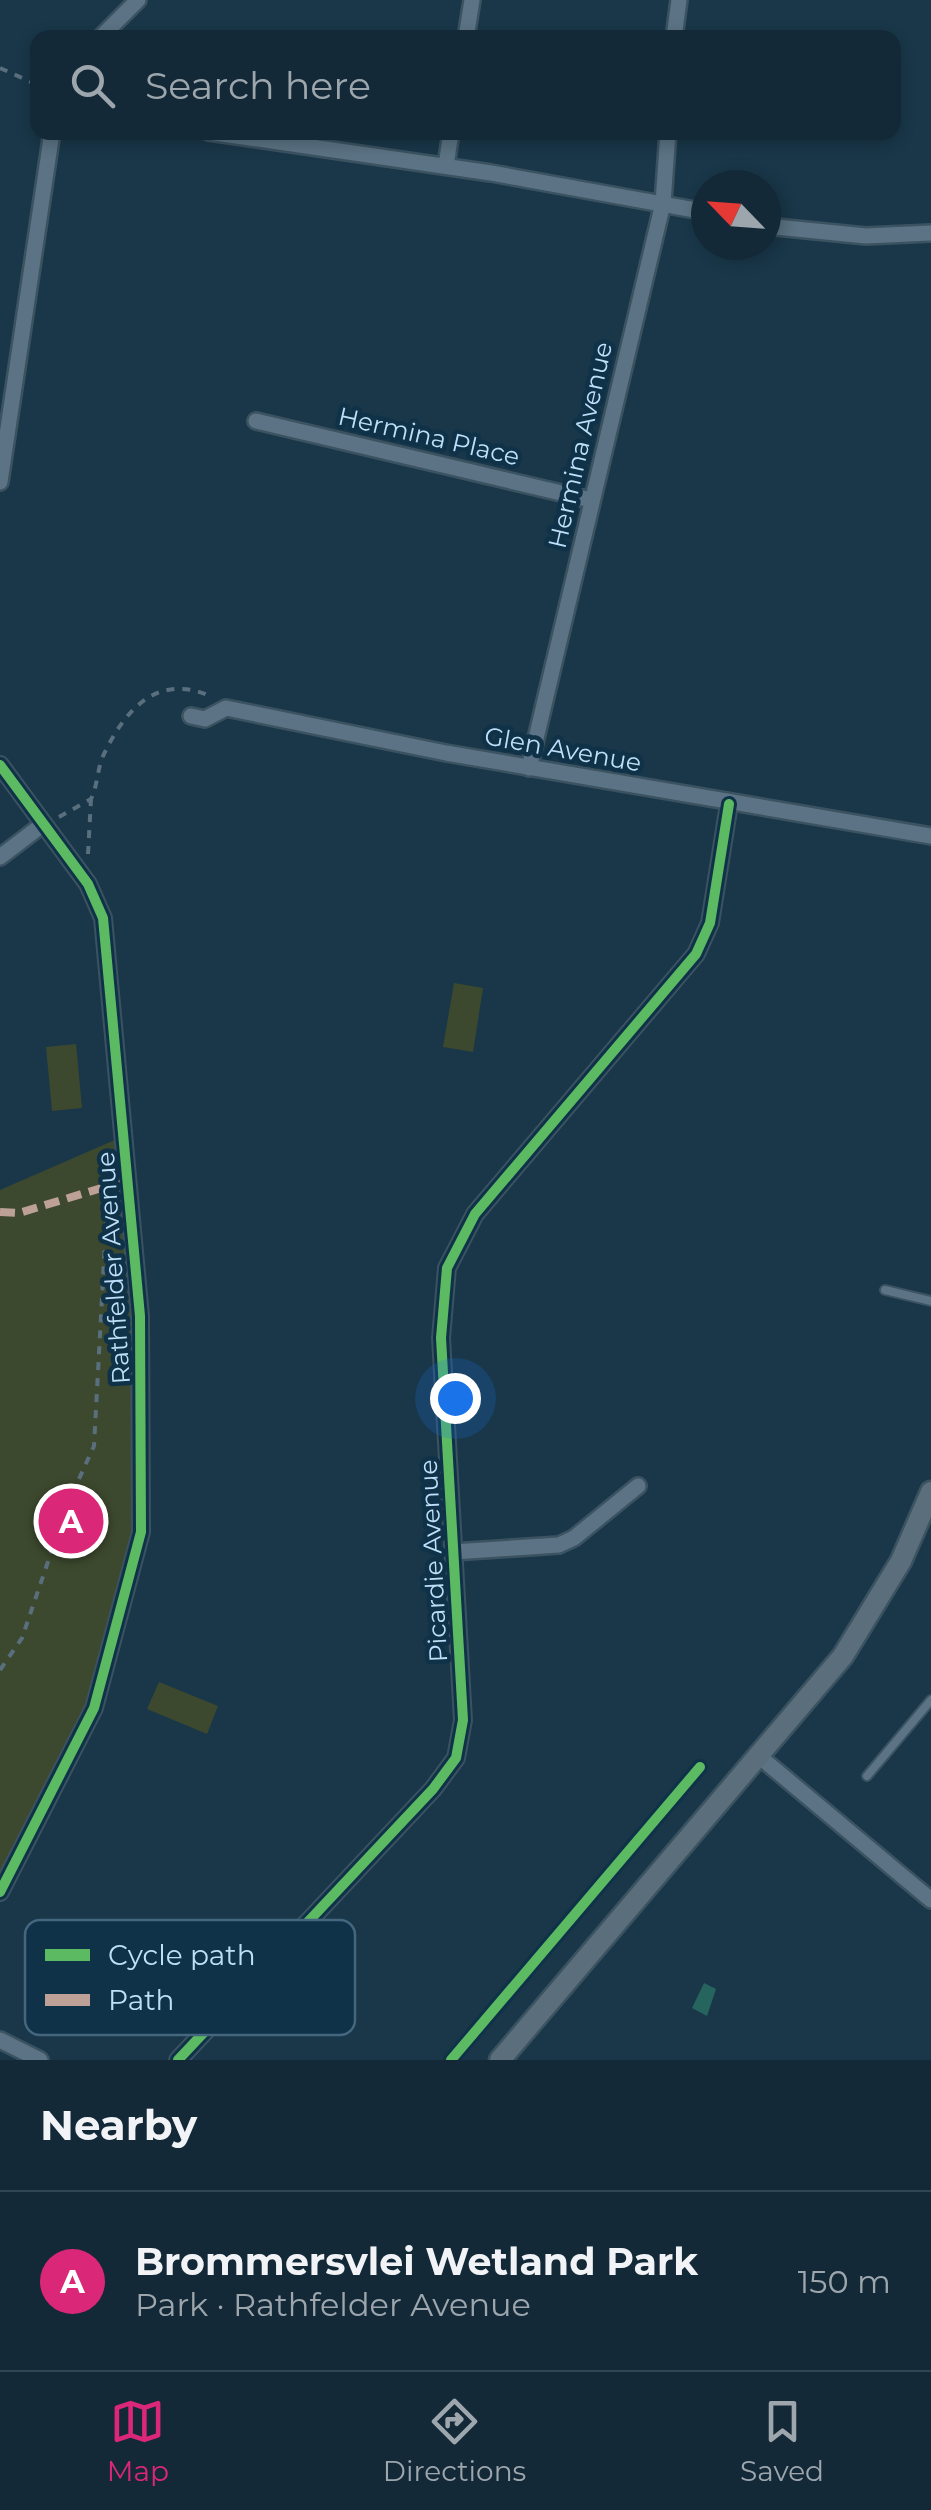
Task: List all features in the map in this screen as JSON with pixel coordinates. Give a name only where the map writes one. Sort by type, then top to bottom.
[{"type":"street","points":[[108,30],[138,0]]},
{"type":"street","points":[[467,30],[472,0]]},
{"type":"street","points":[[675,30],[679,0]]},
{"type":"street","points":[[0,482],[51,140]]},
{"type":"street","points":[[265,140],[446,166],[691,209]]},
{"type":"street","points":[[446,166],[450,140]]},
{"type":"street","name":"Hermina Avenue","points":[[529,768],[663,203],[667,140]]},
{"type":"street","points":[[781,228],[866,236],[931,233]]},
{"type":"street","name":"Hermina Place","points":[[256,421],[591,500]]},
{"type":"street","name":"Glen Avenue","points":[[192,716],[208,718],[221,708],[728,804],[931,836]]},
{"type":"street","name":"Rathfelder Avenue","points":[[0,765],[84,878],[103,918],[133,1232],[141,1360],[142,1532],[94,1708],[0,1892]]},
{"type":"street","name":"Picardie Avenue","points":[[308,1920],[453,1764],[463,1720],[440,1312],[447,1268],[474,1214],[696,954],[710,923],[728,804]]},
{"type":"street","points":[[0,857],[42,825]]},
{"type":"street","points":[[453,1552],[558,1545],[574,1538],[638,1486]]},
{"type":"street","points":[[500,2060],[760,1757],[862,1629],[901,1561],[931,1492]]},
{"type":"street","points":[[760,1757],[931,1900]]},
{"type":"street","name":"Picardie Avenue","points":[[178,2060],[201,2035]]},
{"type":"street","points":[[0,2040],[40,2060]]},
{"type":"lane","points":[[886,1290],[931,1302]]},
{"type":"lane","points":[[867,1776],[931,1700]]},
{"type":"path","points":[[0,68],[30,81]]},
{"type":"path","points":[[84,878],[91,799],[102,756],[126,715],[148,694],[174,686],[212,697],[221,708]]},
{"type":"path","points":[[42,825],[91,799]]},
{"type":"path","points":[[0,1670],[22,1638],[68,1503],[94,1446],[108,1186]]},
{"type":"shaded area","points":[[454,983],[483,988],[473,1052],[443,1047]]},
{"type":"shaded area","points":[[76,1044],[82,1108],[52,1111],[46,1047]]},
{"type":"shaded area","points":[[124,1136],[143,1509],[106,1674],[0,1892],[0,1190]]},
{"type":"shaded area","points":[[159,1682],[218,1706],[207,1734],[147,1709]]},
{"type":"shaded area","points":[[704,1983],[716,1989],[707,2016],[692,2008]]},
{"type":"marked path","points":[[0,1212],[19,1213],[128,1180]]},
{"type":"cycle path","points":[[0,765],[88,884],[103,918],[140,1316],[141,1532],[94,1708],[0,1892]]},
{"type":"cycle path","points":[[310,1920],[433,1789],[456,1758],[463,1720],[441,1338],[447,1268],[475,1214],[696,954],[710,923],[729,804]]},
{"type":"cycle path","points":[[451,2060],[700,1767]]},
{"type":"cycle path","points":[[178,2060],[202,2035]]},
{"type":"place","name":"Brommersvlei Wetland Park","points":[[71,1521]]}]
